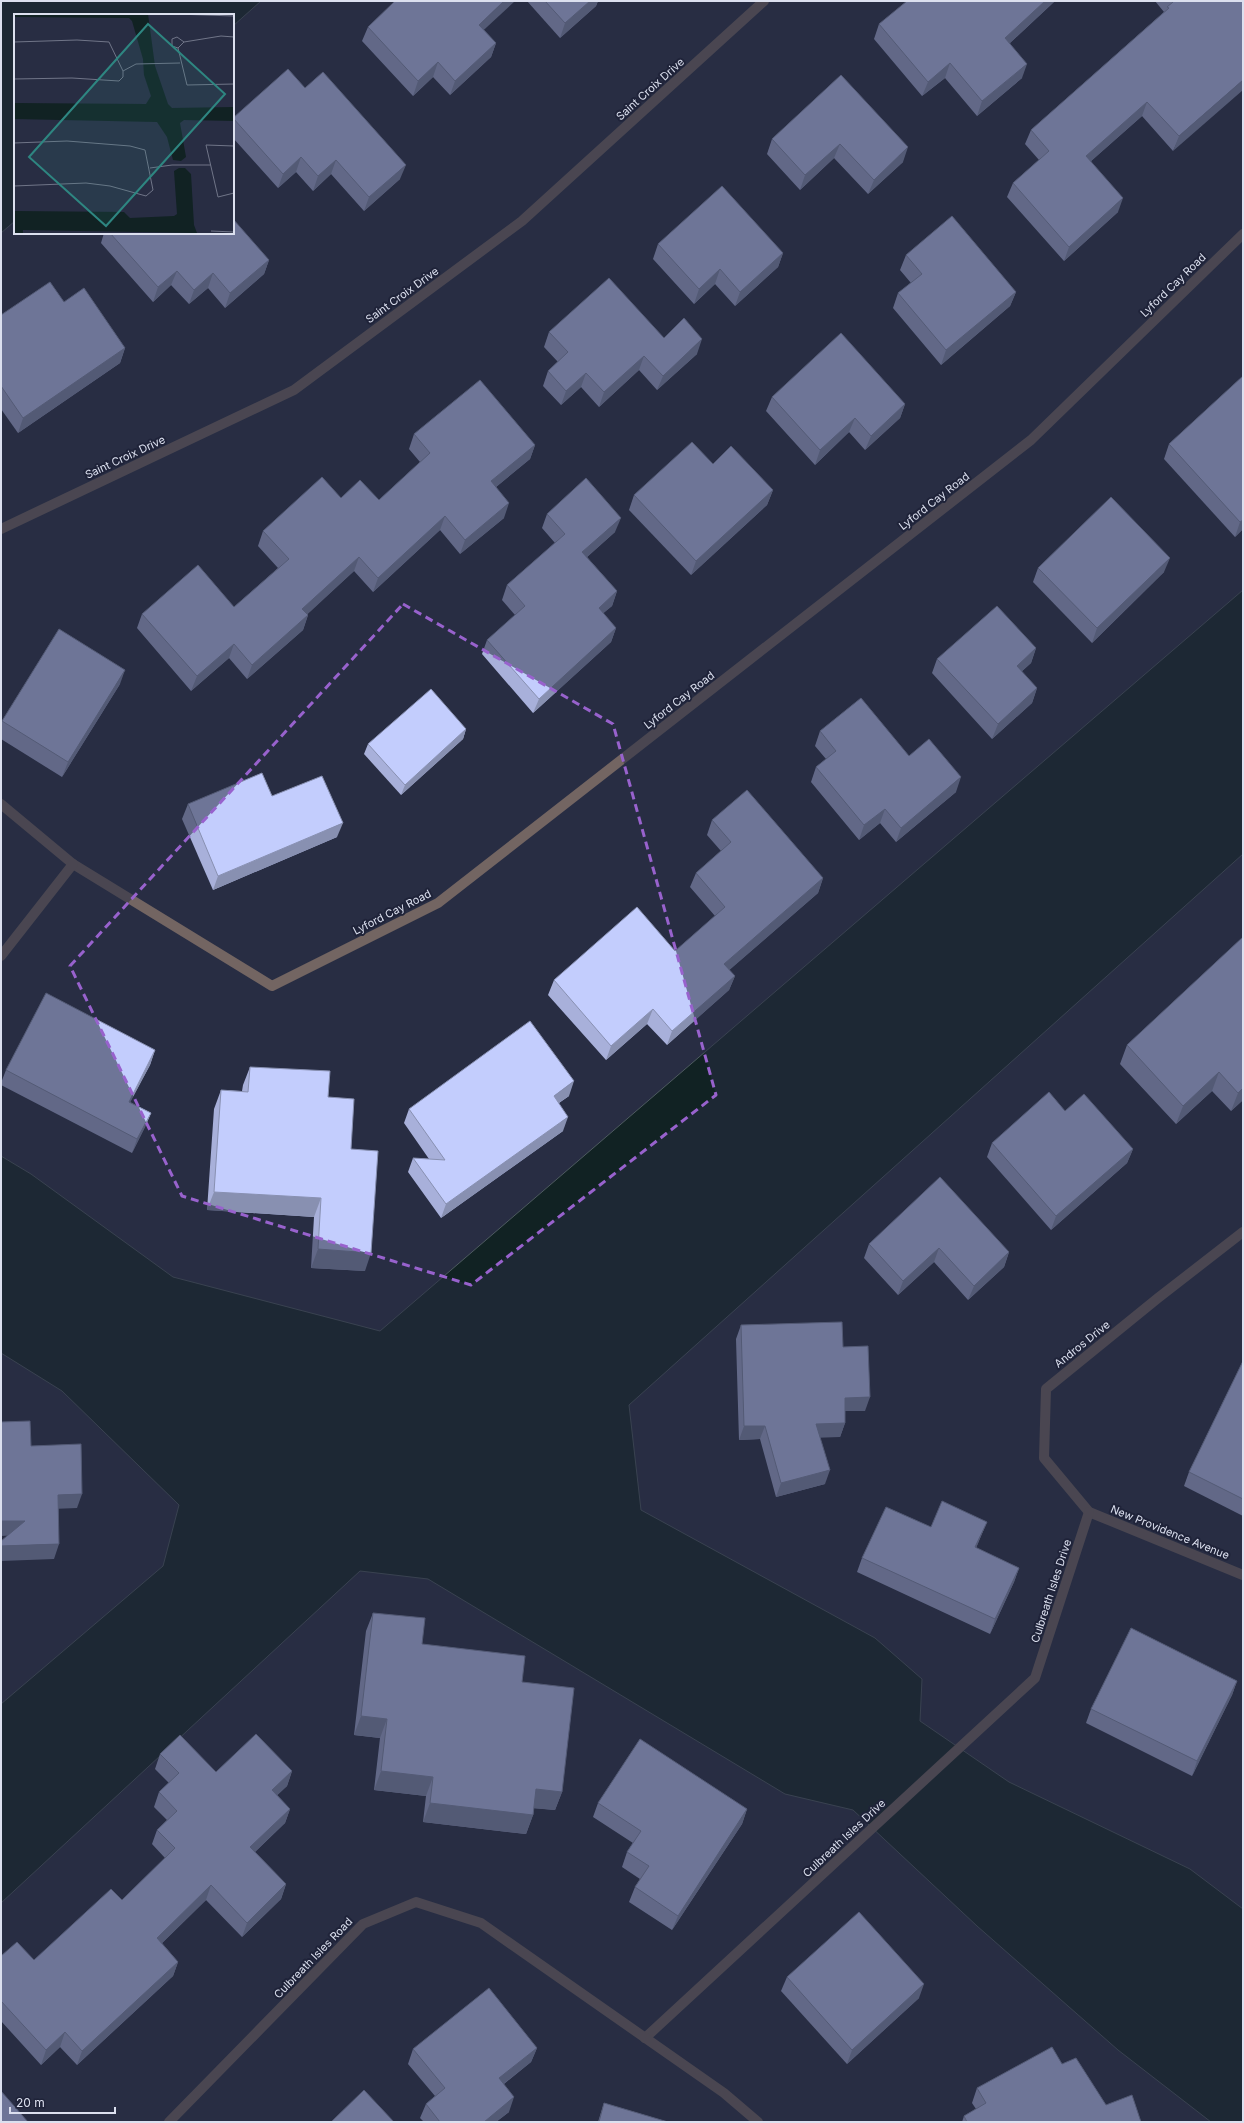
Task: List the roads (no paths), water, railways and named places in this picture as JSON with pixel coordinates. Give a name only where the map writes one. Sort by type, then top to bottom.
[{"type":"street","name":"Saint Croix Drive","points":[[1,529],[294,390],[522,221],[764,1]]},
{"type":"street","name":"Lyford Cay Road","points":[[73,864],[272,986],[438,903],[1031,440],[1243,234]]},
{"type":"street","points":[[1,804],[73,864],[1,956]]},
{"type":"street","name":"Andros Drive","points":[[1089,1512],[1044,1458],[1046,1389],[1158,1298],[1243,1232]]},
{"type":"street","name":"New Providence Avenue","points":[[1089,1512],[1243,1575]]},
{"type":"street","name":"Culbreath Isles Drive","points":[[645,2038],[1035,1678],[1089,1512]]},
{"type":"street","name":"Culbreath Isles Road","points":[[169,2122],[363,1924],[416,1902],[481,1922],[645,2038]]},
{"type":"street","points":[[645,2038],[724,2093],[758,2122]]}]
